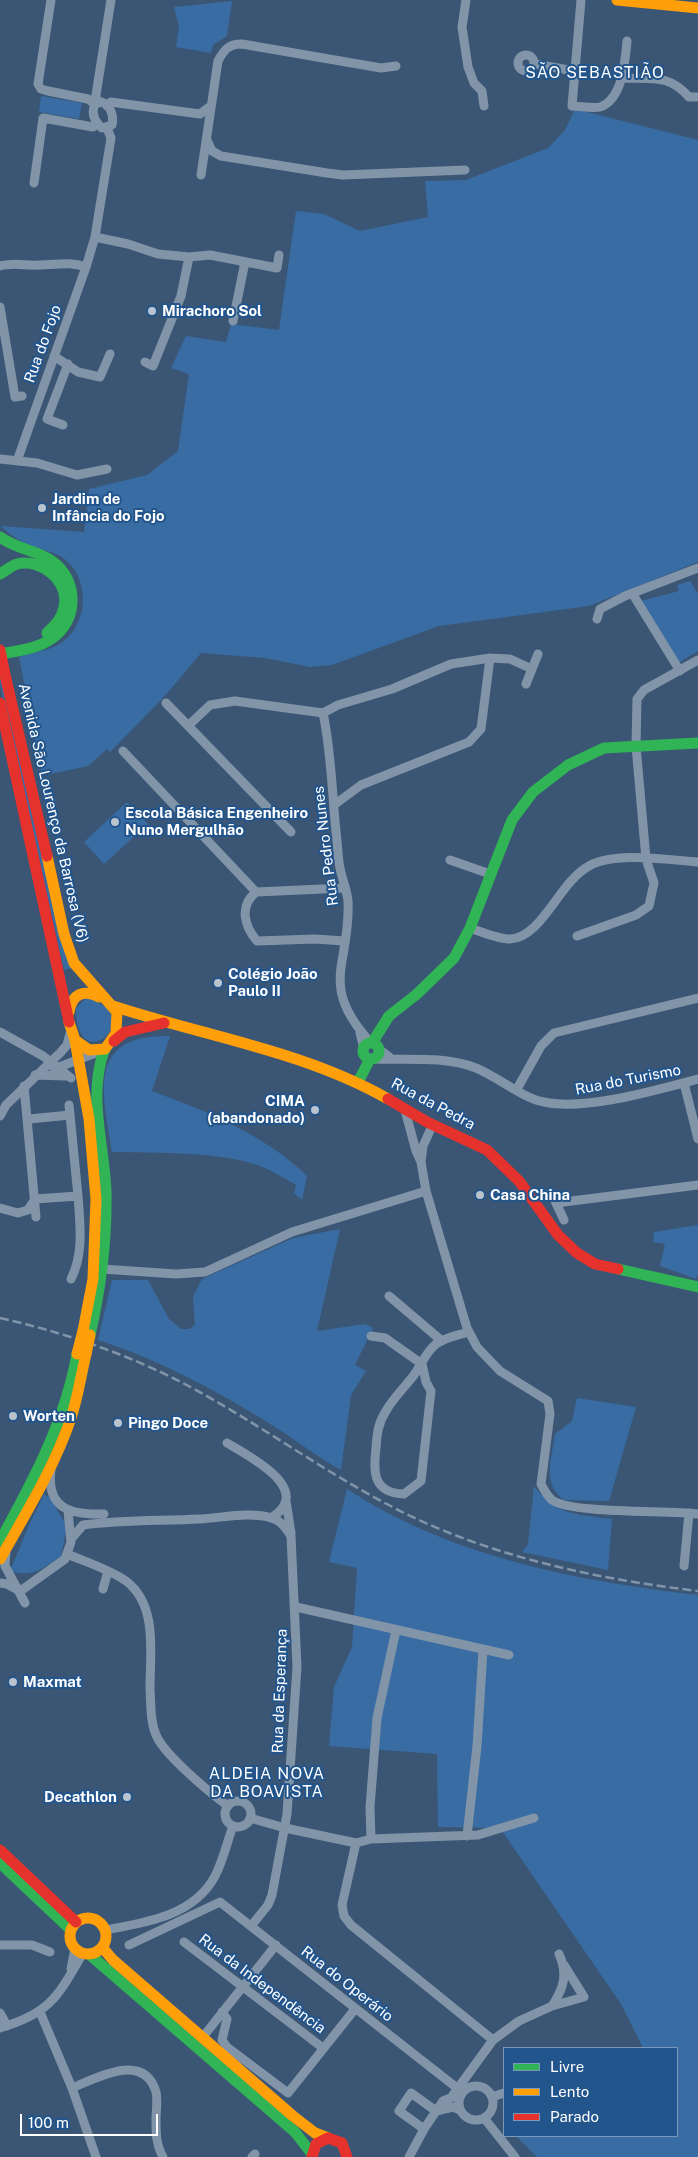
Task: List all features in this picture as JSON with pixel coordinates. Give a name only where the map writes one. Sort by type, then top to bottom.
[{"type":"main road","points":[[617,0],[698,8]]},
{"type":"main road","points":[[0,537],[22,552],[52,561],[66,575],[72,591],[71,614],[64,629],[51,640],[22,650],[0,654]]},
{"type":"main road","points":[[0,574],[16,564],[35,563],[48,568],[58,578],[65,597],[62,616],[50,632],[38,638],[0,649]]},
{"type":"main road","name":"Avenida São Lourenço da Barrosa (V6)","points":[[0,649],[33,787],[64,934],[74,963],[117,1012],[119,1024],[118,1031],[105,1048],[95,1074],[94,1090],[105,1176],[106,1216],[102,1270],[82,1354],[71,1418],[51,1463],[4,1544]]},
{"type":"main road","name":"Avenida São Lourenço da Barrosa (V6)","points":[[0,703],[84,1090],[96,1178],[97,1216],[87,1333]]},
{"type":"main road","points":[[358,1082],[390,1016],[417,994],[454,958],[470,928],[512,820],[533,792],[568,765],[604,748],[698,743]]},
{"type":"main road","points":[[69,1014],[73,997],[82,992],[95,994],[110,1004]]},
{"type":"main road","name":"Rua da Pedra","points":[[110,1004],[165,1023],[294,1058],[358,1082],[405,1110],[481,1147],[499,1160],[519,1181],[558,1236],[577,1253],[595,1264],[698,1287]]},
{"type":"main road","points":[[73,1035],[90,1051],[105,1048],[125,1032],[165,1023]]},
{"type":"main road","name":"Avenida São Lourenço da Barrosa (V6)","points":[[0,1559],[4,1544],[59,1423],[82,1354]]},
{"type":"main road","points":[[0,1850],[74,1926]]},
{"type":"main road","points":[[0,1863],[74,1926]]},
{"type":"main road","points":[[102,1947],[106,1937],[105,1930],[100,1922],[93,1918],[85,1918],[74,1926],[70,1938],[82,1951],[294,2132],[312,2156],[318,2142],[328,2138]]},
{"type":"main road","points":[[82,1951],[102,1947]]},
{"type":"main road","points":[[102,1947],[113,1960],[293,2116],[315,2133],[340,2141],[349,2155]]},
{"type":"street","points":[[51,0],[38,84],[41,89],[88,99],[107,106],[112,102],[200,114],[211,106]]},
{"type":"street","points":[[108,128],[102,128],[97,124],[93,113],[111,0]]},
{"type":"street","points":[[466,0],[462,27],[465,51],[468,67],[474,82],[482,91],[484,106]]},
{"type":"street","points":[[581,0],[572,106],[599,107],[608,101],[624,78],[626,41]]},
{"type":"street","points":[[201,175],[218,61],[225,48],[235,44],[381,68],[396,66]]},
{"type":"street","points":[[534,64],[574,71]]},
{"type":"street","points":[[624,78],[657,79],[674,83],[688,97],[698,97]]},
{"type":"street","name":"Rua do Fojo","points":[[17,461],[95,237],[111,138],[108,128],[113,120],[107,106]]},
{"type":"street","points":[[187,113],[198,116],[207,133],[212,151],[221,156],[343,175],[466,170]]},
{"type":"street","points":[[34,184],[43,118],[93,127],[97,124]]},
{"type":"street","points":[[95,237],[128,244],[158,254],[189,257],[210,255],[277,268],[280,255]]},
{"type":"street","points":[[146,362],[153,366],[182,296],[189,257]]},
{"type":"street","points":[[233,321],[245,262]]},
{"type":"street","points":[[0,266],[10,263],[40,266],[75,263],[86,267]]},
{"type":"street","points":[[0,307],[15,397],[22,396]]},
{"type":"street","points":[[54,356],[78,372],[100,377],[110,354]]},
{"type":"street","points":[[64,425],[47,419],[68,364]]},
{"type":"street","points":[[0,459],[37,463],[77,475],[107,469]]},
{"type":"street","points":[[597,619],[600,610],[632,593],[698,568]]},
{"type":"street","points":[[632,593],[680,670]]},
{"type":"street","points":[[526,684],[538,654]]},
{"type":"street","points":[[189,725],[210,705],[235,701],[323,713],[338,705],[392,689],[452,664],[490,658],[510,659],[532,669]]},
{"type":"street","points":[[334,805],[361,785],[469,742],[481,729],[490,658]]},
{"type":"street","points":[[577,936],[636,915],[649,906],[654,883],[646,859],[636,746],[637,699],[644,690],[698,660]]},
{"type":"street","points":[[166,703],[291,832]]},
{"type":"street","name":"Rua Pedro Nunes","points":[[323,713],[330,750],[340,867],[348,900],[340,991],[346,1009],[373,1050]]},
{"type":"street","points":[[123,751],[256,892]]},
{"type":"street","points":[[470,928],[510,939],[529,934],[566,883],[588,866],[606,859],[698,862]]},
{"type":"street","points":[[450,860],[490,874]]},
{"type":"street","points":[[344,941],[316,939],[257,941],[248,931],[244,912],[248,898],[256,892],[345,888]]},
{"type":"street","points":[[517,1089],[540,1046],[554,1033],[698,998]]},
{"type":"street","points":[[0,1032],[54,1065],[84,1090]]},
{"type":"street","points":[[54,1065],[73,1035]]},
{"type":"street","points":[[0,1116],[6,1105],[35,1076],[54,1065],[77,1060],[105,1048]]},
{"type":"street","name":"Rua do Turismo","points":[[373,1050],[392,1059],[452,1062],[475,1068],[543,1102],[572,1105],[587,1104],[698,1080]]},
{"type":"street","points":[[35,1076],[60,1074],[71,1078]]},
{"type":"street","points":[[684,1083],[698,1139]]},
{"type":"street","points":[[24,1086],[29,1118],[36,1217]]},
{"type":"street","points":[[69,1105],[80,1232],[78,1266],[71,1279]]},
{"type":"street","points":[[405,1110],[416,1151],[421,1162],[426,1191],[469,1332],[477,1347],[500,1371],[548,1401],[550,1414],[541,1484],[553,1501],[584,1508],[694,1513],[684,1566]]},
{"type":"street","points":[[29,1118],[70,1115]]},
{"type":"street","points":[[421,1162],[423,1146],[433,1124]]},
{"type":"street","points":[[556,1202],[698,1185]]},
{"type":"street","points":[[102,1270],[176,1274],[205,1272],[292,1232],[426,1191]]},
{"type":"street","points":[[551,1193],[564,1220]]},
{"type":"street","points":[[35,1199],[78,1196]]},
{"type":"street","points":[[0,1208],[18,1213],[28,1210],[35,1199]]},
{"type":"street","points":[[389,1296],[442,1341]]},
{"type":"street","points":[[371,1336],[385,1338],[422,1364],[426,1382],[431,1391],[421,1481],[404,1494],[394,1494],[385,1490],[378,1483],[373,1470],[378,1426],[386,1410],[422,1364],[425,1357],[442,1341],[469,1332]]},
{"type":"street","points":[[227,1443],[273,1471],[284,1489],[285,1500],[282,1511],[272,1518]]},
{"type":"street","points":[[51,1463],[50,1489],[56,1500],[68,1511],[84,1515],[104,1514]]},
{"type":"street","name":"Rua da Esperança","points":[[252,1926],[268,1905],[272,1895],[285,1828],[297,1667],[296,1607],[291,1536],[285,1500]]},
{"type":"street","points":[[19,1592],[65,1559],[71,1539],[68,1511]]},
{"type":"street","points":[[71,1539],[83,1525],[118,1520],[252,1516],[272,1518],[280,1522],[291,1536]]},
{"type":"street","points":[[4,1544],[5,1566],[25,1602]]},
{"type":"street","points":[[67,1554],[108,1571],[126,1582],[137,1594],[147,1613],[151,1706],[158,1739],[170,1754],[228,1806]]},
{"type":"street","points":[[103,1588],[108,1571]]},
{"type":"street","points":[[0,1583],[7,1584],[19,1592]]},
{"type":"street","points":[[296,1607],[509,1655]]},
{"type":"street","points":[[371,1839],[370,1807],[377,1718],[396,1630]]},
{"type":"street","points":[[467,1836],[477,1746],[483,1650]]},
{"type":"street","points":[[236,1802],[244,1803],[250,1809],[250,1818],[242,1826],[234,1826],[226,1817],[228,1806],[236,1802]]},
{"type":"street","points":[[250,1818],[285,1828],[356,1843],[371,1839],[467,1836],[491,1832],[534,1818]]},
{"type":"street","points":[[105,1930],[161,1918],[189,1906],[214,1877],[234,1826]]},
{"type":"street","points":[[356,1843],[342,1905],[344,1916],[350,1925],[493,2040]]},
{"type":"street","name":"Rua do Operário","points":[[130,1945],[220,1902],[459,2092]]},
{"type":"street","name":"Rua da Independência","points":[[184,1942],[323,2048]]},
{"type":"street","points":[[0,1945],[32,1945],[50,1952]]},
{"type":"street","points":[[202,2038],[276,1946]]},
{"type":"street","points":[[0,2013],[4,2027],[40,2012],[60,1994],[82,1951]]},
{"type":"street","points":[[460,2110],[459,2092],[493,2040],[519,2021],[552,2006],[584,1997],[564,1965],[560,1954]]},
{"type":"street","points":[[552,2006],[560,1994],[565,1979],[564,1965]]},
{"type":"street","points":[[222,2012],[227,2019],[222,2040],[227,2047],[288,2093],[355,2009]]},
{"type":"street","points":[[40,2012],[72,2088],[96,2157]]},
{"type":"street","points":[[72,2088],[113,2071],[126,2069],[139,2071],[149,2079],[156,2092],[156,2140],[164,2157]]},
{"type":"street","points":[[408,2157],[424,2129],[436,2111],[444,2101],[469,2087],[479,2086],[486,2089],[492,2096],[493,2106],[490,2114],[484,2118],[470,2119],[460,2110],[453,2107],[436,2111],[411,2094],[399,2111],[424,2129]]},
{"type":"street","points":[[492,2096],[503,2093]]},
{"type":"street","points":[[484,2118],[515,2157]]},
{"type":"shaded area","points":[[232,1],[227,36],[213,45],[211,53],[176,47],[179,27],[174,7]]},
{"type":"shaded area","points":[[41,96],[82,103],[79,119],[39,112]]},
{"type":"shaded area","points":[[575,109],[698,140],[698,562],[589,606],[439,626],[332,665],[310,667],[265,658],[201,653],[164,697],[110,752],[107,749],[88,766],[42,776],[19,657],[52,648],[66,639],[80,618],[83,594],[75,571],[67,561],[53,553],[21,541],[0,526],[84,532],[89,489],[147,475],[178,451],[189,374],[171,368],[186,336],[226,342],[231,324],[279,330],[296,211],[324,214],[360,231],[428,217],[425,181],[466,180],[548,148],[565,130]]},
{"type":"shaded area","points":[[690,581],[698,594],[698,651],[678,663],[641,601],[679,591],[677,585]]},
{"type":"shaded area","points":[[0,672],[72,968],[64,970],[0,684]]},
{"type":"shaded area","points":[[127,802],[148,824],[104,864],[84,842]]},
{"type":"shaded area","points":[[86,998],[104,1006],[112,1017],[111,1028],[105,1037],[96,1042],[87,1040],[79,1029],[76,1008]]},
{"type":"shaded area","points":[[170,1036],[152,1091],[214,1116],[273,1148],[307,1176],[302,1200],[294,1193],[296,1185],[269,1170],[249,1162],[231,1158],[190,1154],[112,1152],[105,1109],[104,1089],[106,1071],[112,1056],[124,1045],[143,1038]]},
{"type":"shaded area","points":[[698,1225],[698,1274],[696,1279],[660,1266],[665,1244],[653,1242],[654,1232]]},
{"type":"shaded area","points":[[340,1229],[317,1331],[365,1324],[373,1328],[355,1365],[366,1371],[351,1395],[341,1470],[261,1418],[216,1392],[146,1358],[98,1340],[112,1280],[148,1280],[169,1319],[181,1329],[189,1329],[195,1325],[193,1297],[202,1279],[293,1238]]},
{"type":"shaded area","points":[[577,1398],[636,1407],[609,1501],[564,1500],[552,1486],[550,1461],[555,1434],[572,1421]]},
{"type":"shaded area","points":[[534,1486],[551,1503],[568,1512],[612,1519],[608,1570],[522,1552],[528,1544]]},
{"type":"shaded area","points":[[347,1489],[387,1513],[472,1549],[561,1573],[607,1582],[698,1595],[698,2157],[537,2157],[517,2137],[678,2137],[678,2047],[642,2047],[621,2004],[500,1828],[438,1827],[437,1754],[329,1746],[334,1687],[352,1647],[357,1568],[329,1562]]},
{"type":"shaded area","points":[[44,1494],[50,1498],[67,1526],[61,1556],[43,1568],[31,1573],[10,1571],[29,1525]]},
{"type":"railway","points":[[0,1318],[86,1342],[169,1376],[239,1415],[375,1498],[447,1532],[508,1553],[571,1570],[634,1582],[698,1591]]},
{"type":"traffic: fast","points":[[0,537],[52,561],[61,569],[67,579],[71,589],[72,600],[67,622],[51,639],[20,651],[0,654]]},
{"type":"traffic: fast","points":[[0,574],[17,564],[26,563],[44,568],[58,581],[63,589],[64,607],[60,618],[47,633]]},
{"type":"traffic: fast","points":[[372,1043],[389,1016],[417,994],[454,958],[470,928],[512,820],[533,792],[568,765],[604,748],[698,743]]},
{"type":"traffic: fast","points":[[371,1043],[377,1045],[379,1051],[377,1057],[371,1059],[365,1057],[363,1051],[365,1045],[371,1043]]},
{"type":"traffic: fast","points":[[90,1335],[100,1281],[105,1227],[105,1173],[97,1101],[97,1083],[105,1048]]},
{"type":"traffic: fast","points":[[358,1082],[370,1059]]},
{"type":"traffic: fast","points":[[618,1269],[698,1287]]},
{"type":"traffic: fast","points":[[0,1541],[36,1473],[56,1427],[72,1379],[77,1354]]},
{"type":"traffic: fast","points":[[0,1863],[71,1930]]},
{"type":"traffic: fast","points":[[89,1954],[295,2132],[312,2154]]},
{"type":"traffic: slow","points":[[617,0],[698,8]]},
{"type":"traffic: slow","points":[[47,856],[64,934],[74,963],[117,1012],[116,1033],[105,1049],[89,1050],[75,1040]]},
{"type":"traffic: slow","points":[[69,1012],[70,1006],[79,995],[88,993],[99,997]]},
{"type":"traffic: slow","points":[[113,1006],[288,1056],[356,1082],[388,1099]]},
{"type":"traffic: slow","points":[[69,1022],[75,1040],[89,1119],[96,1199],[93,1279],[83,1331]]},
{"type":"traffic: slow","points":[[77,1354],[83,1331]]},
{"type":"traffic: slow","points":[[86,1354],[90,1335]]},
{"type":"traffic: slow","points":[[0,1559],[39,1490],[64,1437],[76,1402],[86,1354]]},
{"type":"traffic: slow","points":[[88,1918],[95,1919],[101,1923],[105,1929],[106,1936],[105,1943],[101,1949],[95,1953],[88,1954],[81,1953],[75,1949],[71,1943],[70,1936],[71,1929],[75,1923],[81,1919],[88,1918]]},
{"type":"traffic: slow","points":[[102,1947],[113,1960],[293,2116],[315,2133],[328,2138]]},
{"type":"traffic: jam","points":[[0,650],[6,679]]},
{"type":"traffic: jam","points":[[6,679],[47,856]]},
{"type":"traffic: jam","points":[[0,703],[69,1022]]},
{"type":"traffic: jam","points":[[114,1041],[125,1032],[164,1023]]},
{"type":"traffic: jam","points":[[388,1099],[427,1122],[487,1150],[519,1181],[558,1235],[577,1253],[595,1264],[618,1269]]},
{"type":"traffic: jam","points":[[0,1850],[76,1922]]},
{"type":"traffic: jam","points":[[312,2157],[316,2144],[328,2138],[342,2143],[347,2157]]},
{"type":"place","name":"Mirachoro Sol","points":[[152,311]]},
{"type":"place","name":"Jardim de Infância do Fojo","points":[[42,508]]},
{"type":"place","name":"Escola Básica Engenheiro Nuno Mergulhão","points":[[115,822]]},
{"type":"place","name":"Colégio João Paulo II","points":[[218,983]]},
{"type":"place","name":"CIMA (abandonado)","points":[[315,1110]]},
{"type":"place","name":"Casa China","points":[[480,1195]]},
{"type":"place","name":"Worten","points":[[13,1416]]},
{"type":"place","name":"Pingo Doce","points":[[118,1423]]},
{"type":"place","name":"Maxmat","points":[[13,1682]]},
{"type":"place","name":"Decathlon","points":[[127,1797]]},
{"type":"district","name":"SÃO SEBASTIÃO","points":[[595,73]]},
{"type":"district","name":"ALDEIA NOVA DA BOAVISTA","points":[[267,1783]]}]
